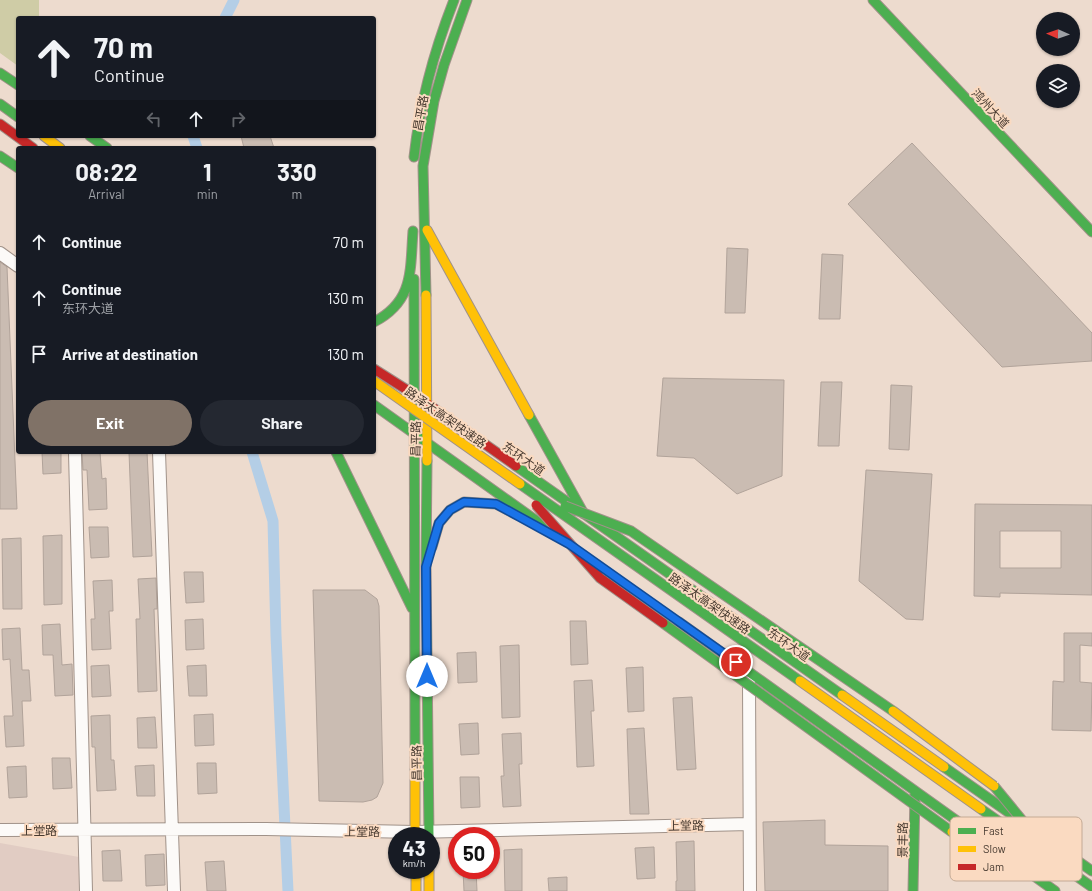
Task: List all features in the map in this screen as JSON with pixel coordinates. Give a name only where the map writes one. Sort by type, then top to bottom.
[{"type":"main road","name":"昌平路","points":[[413,165],[416,132],[422,98],[436,49],[454,0]]},
{"type":"main road","name":"昌平路","points":[[429,827],[426,567],[428,404],[424,166],[434,101],[444,65],[467,0]]},
{"type":"main road","name":"鸿州大道","points":[[873,0],[1092,232]]},
{"type":"main road","points":[[0,73],[16,84]]},
{"type":"main road","points":[[0,104],[16,116]]},
{"type":"main road","points":[[0,113],[16,125]]},
{"type":"main road","points":[[0,124],[16,136]]},
{"type":"main road","points":[[0,134],[17,146]]},
{"type":"main road","points":[[19,138],[30,146]]},
{"type":"main road","points":[[36,138],[47,146]]},
{"type":"main road","points":[[47,138],[57,146]]},
{"type":"main road","points":[[93,138],[104,146]]},
{"type":"main road","points":[[0,156],[16,167]]},
{"type":"main road","name":"昌平路","points":[[376,321],[383,318],[401,303],[408,281],[413,227],[415,395],[415,827]]},
{"type":"main road","points":[[426,227],[584,515]]},
{"type":"main road","name":"东环大道","points":[[376,370],[428,404],[1015,817]]},
{"type":"main road","name":"路泽太高架快速路","points":[[376,382],[937,790]]},
{"type":"main road","name":"路泽太高架快速路","points":[[376,391],[535,499],[992,817]]},
{"type":"main road","points":[[376,406],[607,571]]},
{"type":"main road","points":[[337,454],[414,612]]},
{"type":"main road","points":[[535,499],[631,531],[901,716],[992,782],[1020,817]]},
{"type":"main road","points":[[535,499],[600,578],[950,830]]},
{"type":"main road","points":[[426,567],[439,523],[450,510],[464,502],[496,504],[569,544]]},
{"type":"main road","points":[[672,616],[952,817]]},
{"type":"main road","name":"景丰路","points":[[913,891],[915,790]]},
{"type":"main road","name":"景丰路","points":[[926,798],[926,829]]},
{"type":"main road","name":"东环大道","points":[[1082,864],[1092,871]]},
{"type":"main road","points":[[416,879],[416,891]]},
{"type":"main road","points":[[429,879],[430,891]]},
{"type":"main road","name":"路泽太高架快速路","points":[[1082,880],[1092,887]]},
{"type":"main road","points":[[1041,881],[1055,891]]},
{"type":"street","points":[[0,254],[16,265]]},
{"type":"street","points":[[75,454],[86,891]]},
{"type":"street","points":[[159,454],[174,891]]},
{"type":"street","points":[[749,671],[750,891]]},
{"type":"street","name":"上堂路","points":[[440,834],[749,824]]},
{"type":"street","name":"上堂路","points":[[0,830],[266,829],[388,833]]},
{"type":"shaded area","points":[[0,0],[39,0],[39,16],[16,16],[16,65],[0,53]]},
{"type":"shaded area","points":[[0,843],[79,857],[79,891],[0,891]]},
{"type":"building","points":[[242,138],[271,138],[273,146],[244,146]]},
{"type":"building","points":[[912,143],[1092,333],[1092,361],[1002,367],[848,204]]},
{"type":"building","points":[[727,248],[748,249],[745,313],[725,313]]},
{"type":"building","points":[[822,254],[843,255],[840,319],[819,319]]},
{"type":"building","points":[[0,262],[7,267],[17,509],[0,509]]},
{"type":"building","points":[[663,378],[784,380],[782,476],[737,494],[694,458],[657,456]]},
{"type":"building","points":[[821,382],[842,382],[839,446],[818,446]]},
{"type":"building","points":[[891,385],[912,386],[909,450],[889,449]]},
{"type":"building","points":[[42,454],[61,454],[61,473],[43,474]]},
{"type":"building","points":[[82,454],[100,454],[102,479],[106,478],[107,509],[89,510],[87,470],[83,470]]},
{"type":"building","points":[[129,454],[147,454],[152,556],[133,557]]},
{"type":"building","points":[[866,470],[932,474],[923,620],[906,619],[859,581]]},
{"type":"building","points":[[975,504],[1092,505],[1092,595],[1000,593],[1000,597],[974,596]],"holes":[[[1000,531],[1061,531],[1061,568],[1000,568]]]},
{"type":"building","points":[[89,527],[108,527],[109,557],[91,558]]},
{"type":"building","points":[[62,535],[62,604],[44,605],[43,536]]},
{"type":"building","points":[[21,538],[22,609],[3,609],[2,539]]},
{"type":"building","points":[[184,572],[203,572],[204,602],[186,603]]},
{"type":"building","points":[[156,578],[157,609],[154,609],[157,691],[138,692],[136,619],[140,619],[138,579]]},
{"type":"building","points":[[112,580],[113,611],[109,611],[111,649],[92,650],[91,619],[95,619],[93,581]]},
{"type":"building","points":[[313,590],[365,590],[377,599],[379,606],[383,783],[377,797],[372,800],[363,802],[319,801]]},
{"type":"building","points":[[203,619],[204,649],[186,650],[185,620]]},
{"type":"building","points":[[570,621],[586,621],[588,664],[571,665]]},
{"type":"building","points":[[60,624],[62,665],[72,664],[73,695],[55,696],[53,655],[43,655],[42,625]]},
{"type":"building","points":[[20,628],[22,670],[29,670],[31,701],[22,701],[24,746],[6,747],[4,716],[13,716],[10,659],[3,660],[2,629]]},
{"type":"building","points":[[1064,633],[1092,633],[1092,646],[1080,645],[1080,682],[1092,683],[1091,731],[1052,730],[1053,681],[1064,682]]},
{"type":"building","points":[[519,645],[520,717],[502,718],[500,646]]},
{"type":"building","points":[[476,652],[477,682],[458,683],[457,653]]},
{"type":"building","points":[[109,665],[111,696],[92,697],[91,666]]},
{"type":"building","points":[[206,665],[207,696],[189,696],[187,666]]},
{"type":"building","points":[[643,667],[644,711],[628,712],[626,668]]},
{"type":"building","points":[[592,680],[594,711],[591,711],[594,766],[577,767],[574,681]]},
{"type":"building","points":[[692,697],[696,769],[677,770],[673,698]]},
{"type":"building","points":[[213,714],[214,745],[195,746],[194,715]]},
{"type":"building","points":[[110,715],[111,760],[114,760],[116,790],[97,791],[95,747],[92,747],[91,716]]},
{"type":"building","points":[[155,717],[157,748],[138,748],[137,718]]},
{"type":"building","points":[[478,723],[479,754],[461,755],[459,724]]},
{"type":"building","points":[[644,728],[649,814],[630,814],[627,729]]},
{"type":"building","points":[[521,733],[522,764],[519,764],[521,806],[503,807],[501,776],[504,776],[502,734]]},
{"type":"building","points":[[52,758],[70,758],[72,788],[53,789]]},
{"type":"building","points":[[197,763],[216,763],[217,793],[198,794]]},
{"type":"building","points":[[154,765],[155,796],[137,796],[135,766]]},
{"type":"building","points":[[26,766],[27,797],[9,798],[7,767]]},
{"type":"building","points":[[460,777],[479,777],[480,807],[461,808]]},
{"type":"building","points":[[825,820],[825,845],[888,846],[888,891],[765,891],[763,822]]},
{"type":"building","points":[[694,841],[695,891],[676,891],[676,842]]},
{"type":"building","points":[[654,847],[655,878],[637,879],[635,848]]},
{"type":"building","points":[[522,849],[522,891],[505,891],[504,850]]},
{"type":"building","points":[[120,850],[122,881],[103,881],[102,851]]},
{"type":"building","points":[[164,854],[165,885],[146,886],[145,855]]},
{"type":"building","points":[[224,861],[226,891],[207,891],[205,862]]},
{"type":"building","points":[[567,877],[567,891],[549,891],[548,878]]},
{"type":"building","points":[[463,879],[476,879],[477,891],[464,891]]},
{"type":"waterway","points":[[226,16],[234,0]]},
{"type":"waterway","points":[[194,138],[196,146]]},
{"type":"waterway","points":[[253,454],[273,521],[276,636],[288,891]]},
{"type":"traffic: fast","points":[[414,157],[420,116],[429,77],[440,38],[454,0]]},
{"type":"traffic: fast","points":[[426,295],[423,166],[434,101],[444,65],[467,0]]},
{"type":"traffic: fast","points":[[873,0],[1092,232]]},
{"type":"traffic: fast","points":[[0,73],[16,84]]},
{"type":"traffic: fast","points":[[0,104],[16,116]]},
{"type":"traffic: fast","points":[[93,138],[104,146]]},
{"type":"traffic: fast","points":[[0,156],[16,167]]},
{"type":"traffic: fast","points":[[376,321],[397,305],[403,295],[410,272],[413,231]]},
{"type":"traffic: fast","points":[[414,279],[415,752]]},
{"type":"traffic: fast","points":[[376,406],[555,534]]},
{"type":"traffic: fast","points":[[529,415],[584,514]]},
{"type":"traffic: fast","points":[[337,454],[412,608]]},
{"type":"traffic: fast","points":[[427,461],[426,567],[429,827]]},
{"type":"traffic: fast","points":[[516,466],[842,695]]},
{"type":"traffic: fast","points":[[520,484],[800,681]]},
{"type":"traffic: fast","points":[[432,547],[439,523],[450,510],[464,502],[496,504],[517,515]]},
{"type":"traffic: fast","points":[[565,506],[631,531],[893,711]]},
{"type":"traffic: fast","points":[[679,622],[952,817]]},
{"type":"traffic: fast","points":[[663,623],[950,831]]},
{"type":"traffic: fast","points":[[944,767],[1015,817]]},
{"type":"traffic: fast","points":[[994,786],[1019,817]]},
{"type":"traffic: fast","points":[[913,891],[915,793]]},
{"type":"traffic: fast","points":[[981,809],[992,817]]},
{"type":"traffic: fast","points":[[1082,864],[1092,871]]},
{"type":"traffic: fast","points":[[1082,880],[1092,887]]},
{"type":"traffic: fast","points":[[1041,881],[1055,891]]},
{"type":"traffic: slow","points":[[47,138],[57,146]]},
{"type":"traffic: slow","points":[[427,230],[529,415]]},
{"type":"traffic: slow","points":[[426,295],[427,461]]},
{"type":"traffic: slow","points":[[376,382],[520,484]]},
{"type":"traffic: slow","points":[[800,681],[981,809]]},
{"type":"traffic: slow","points":[[842,695],[944,767]]},
{"type":"traffic: slow","points":[[893,711],[994,786]]},
{"type":"traffic: slow","points":[[415,752],[415,827]]},
{"type":"traffic: slow","points":[[416,879],[416,891]]},
{"type":"traffic: slow","points":[[429,879],[429,891]]},
{"type":"traffic: jam","points":[[0,124],[16,136]]},
{"type":"traffic: jam","points":[[19,138],[30,146]]},
{"type":"traffic: jam","points":[[376,370],[415,395],[516,466]]},
{"type":"traffic: jam","points":[[536,505],[600,578],[663,623]]},
{"type":"route","points":[[427,676],[426,567],[439,523],[450,510],[464,502],[496,504],[569,544],[736,662]]}]
